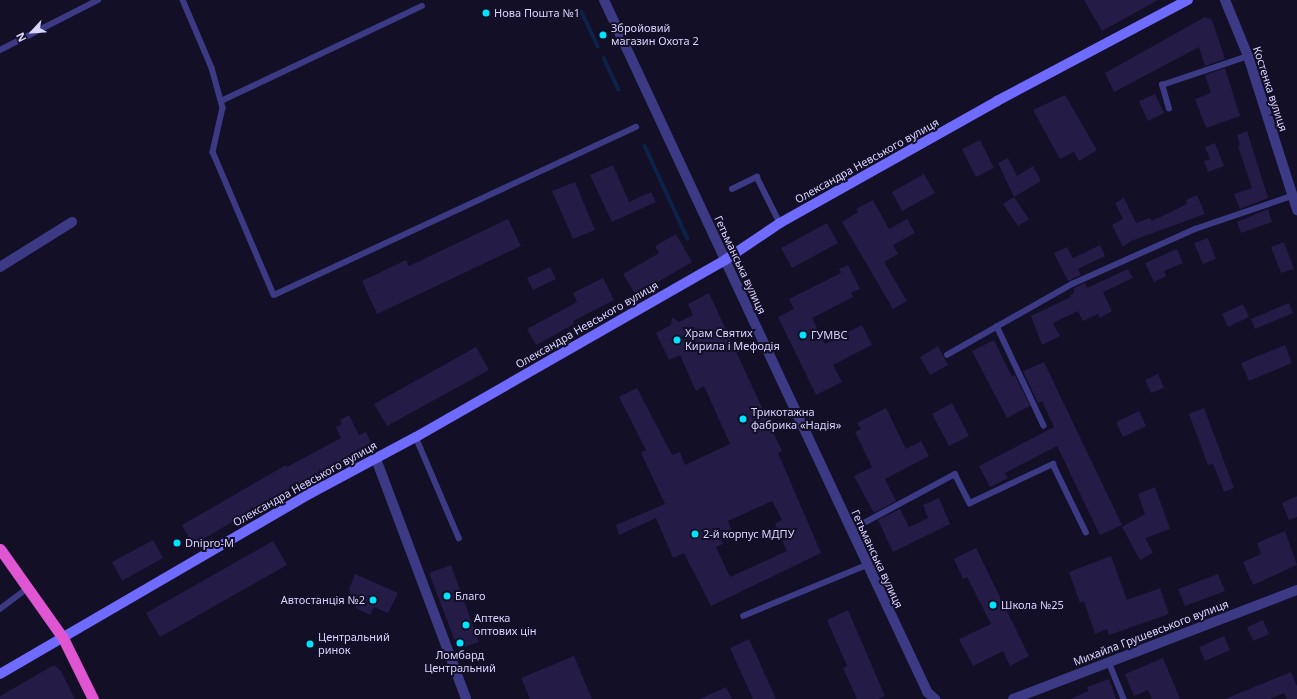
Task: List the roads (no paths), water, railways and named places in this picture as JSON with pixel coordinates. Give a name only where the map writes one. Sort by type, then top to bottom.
[{"type":"highway","points":[[0,549],[63,638],[93,699]]},
{"type":"main road","name":"Олександра Невського вулиця","points":[[0,674],[725,260],[780,223],[997,101],[1188,0]]},
{"type":"street","name":"Гетьманська вулиця","points":[[604,0],[929,697]]},
{"type":"street","name":"Костенка вулиця","points":[[1225,0],[1248,56],[1297,210]]},
{"type":"street","points":[[0,267],[72,222]]},
{"type":"street","points":[[376,459],[466,699]]},
{"type":"street","name":"Михайла Грушевського вулиця","points":[[1013,699],[1297,590]]},
{"type":"lane","points":[[0,50],[98,0]]},
{"type":"lane","points":[[183,0],[212,68],[223,108],[213,152],[274,295],[636,128]]},
{"type":"lane","points":[[221,101],[422,6]]},
{"type":"lane","points":[[1169,109],[1162,85],[1248,56]]},
{"type":"lane","points":[[732,189],[757,177],[780,223]]},
{"type":"lane","points":[[947,355],[1072,284],[1188,232],[1292,196]]},
{"type":"lane","points":[[996,326],[1044,426]]},
{"type":"lane","points":[[416,437],[459,538]]},
{"type":"lane","points":[[851,530],[955,474],[970,503],[1053,464],[1086,532]]},
{"type":"lane","points":[[743,616],[867,565]]},
{"type":"lane","points":[[0,609],[28,588]]},
{"type":"lane","points":[[1109,662],[1124,699]]},
{"type":"waterway","points":[[582,12],[598,46]]},
{"type":"waterway","points":[[604,58],[619,90]]},
{"type":"waterway","points":[[645,146],[688,239]]},
{"type":"place","name":"Нова Пошта №1","points":[[486,13]]},
{"type":"place","name":"Збройовий магазин Охота 2","points":[[603,35]]},
{"type":"place","name":"ГУМВС","points":[[803,335]]},
{"type":"place","name":"Храм Святих Кирила і Мефодія","points":[[677,340]]},
{"type":"place","name":"Трикотажна фабрика «Надія»","points":[[743,419]]},
{"type":"place","name":"2-й корпус МДПУ","points":[[695,534]]},
{"type":"place","name":"Dnipro-M","points":[[177,543]]},
{"type":"place","name":"Благо","points":[[447,596]]},
{"type":"place","name":"Автостанція №2","points":[[373,600]]},
{"type":"place","name":"Школа №25","points":[[993,605]]},
{"type":"place","name":"Аптека оптових цін","points":[[466,625]]},
{"type":"place","name":"Ломбард Центральний","points":[[460,643]]},
{"type":"place","name":"Центральний ринок","points":[[310,644]]}]
